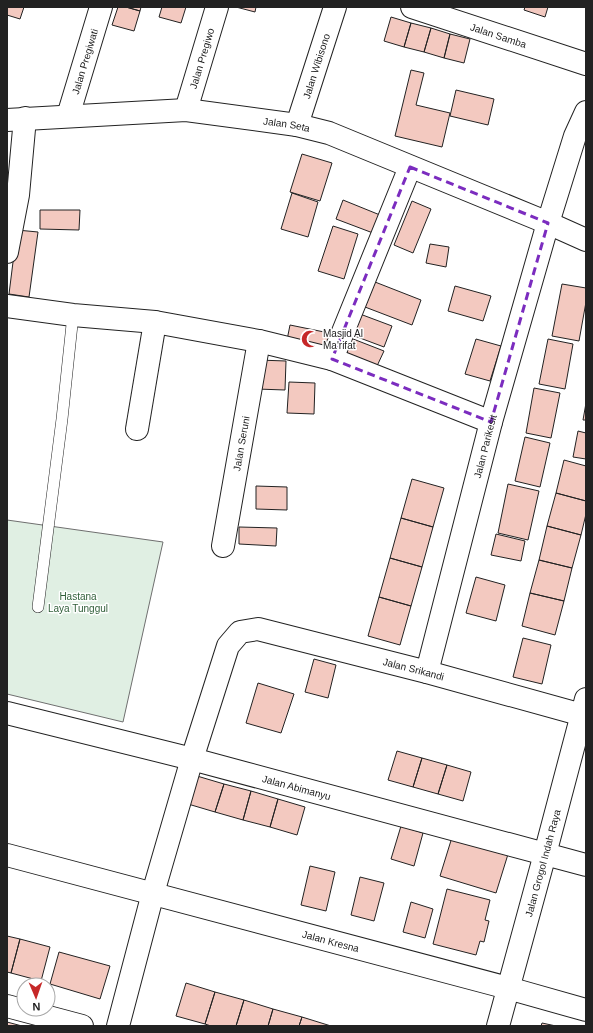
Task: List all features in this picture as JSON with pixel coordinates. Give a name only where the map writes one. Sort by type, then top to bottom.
[{"type":"street","name":"Jalan Pregiwati","points":[[68,116],[101,7]]},
{"type":"street","name":"Jalan Pregiwo","points":[[186,110],[217,7]]},
{"type":"street","name":"Jalan Wibisono","points":[[297,124],[335,7]]},
{"type":"street","name":"Jalan Samba","points":[[412,7],[586,64]]},
{"type":"street","name":"Jalan Seta","points":[[16,119],[186,110],[297,124],[329,134],[548,222],[586,240]]},
{"type":"street","name":"Jalan Parikesit","points":[[427,672],[491,422],[548,222],[575,136],[586,112]]},
{"type":"street","points":[[7,252],[18,195],[16,119]]},
{"type":"street","points":[[332,359],[410,167]]},
{"type":"street","points":[[7,306],[73,315],[155,322],[259,341],[332,359],[491,422]]},
{"type":"street","points":[[137,429],[155,322]]},
{"type":"street","name":"Jalan Seruni","points":[[223,546],[259,341]]},
{"type":"street","name":"Jalan Srikandi","points":[[192,759],[228,646],[240,632],[258,629],[585,710]]},
{"type":"street","name":"Jalan Grogol Indah Raya","points":[[498,1026],[585,710]]},
{"type":"street","name":"Jalan Abimanyu","points":[[7,712],[192,759],[586,864]]},
{"type":"street","points":[[118,1026],[153,893],[192,759]]},
{"type":"street","name":"Jalan Kresna","points":[[7,855],[586,1010]]},
{"type":"street","points":[[7,1006],[82,1026]]},
{"type":"lane","points":[[38,607],[61,427],[73,315]]},
{"type":"highlighted area","points":[[410,167],[548,223],[491,422],[332,359]]},
{"type":"green space","name":"Hastana Laya Tunggul","points":[[7,520],[163,542],[123,722],[7,694]]},
{"type":"building","points":[[7,7],[24,7],[20,19],[7,15]]},
{"type":"building","points":[[118,7],[126,7],[140,11],[134,31],[112,25]]},
{"type":"building","points":[[126,7],[141,7],[140,11]]},
{"type":"building","points":[[162,7],[186,7],[181,23],[159,17]]},
{"type":"building","points":[[236,7],[256,7],[255,12]]},
{"type":"building","points":[[525,7],[548,7],[545,17],[524,10]]},
{"type":"building","points":[[391,17],[411,23],[404,47],[384,41]]},
{"type":"building","points":[[411,23],[431,28],[424,52],[404,47]]},
{"type":"building","points":[[431,28],[450,34],[444,58],[424,52]]},
{"type":"building","points":[[450,34],[470,39],[464,63],[444,58]]},
{"type":"building","points":[[411,70],[424,73],[416,105],[450,113],[442,147],[395,136]]},
{"type":"building","points":[[456,90],[494,99],[488,125],[450,116]]},
{"type":"building","points":[[302,154],[332,163],[320,201],[290,192]]},
{"type":"building","points":[[292,193],[318,202],[308,237],[281,229]]},
{"type":"building","points":[[343,200],[380,215],[373,233],[336,219]]},
{"type":"building","points":[[412,201],[431,209],[413,253],[394,245]]},
{"type":"building","points":[[40,210],[80,210],[79,230],[40,229]]},
{"type":"building","points":[[333,226],[358,234],[344,279],[318,271]]},
{"type":"building","points":[[17,230],[38,232],[29,297],[9,294]]},
{"type":"building","points":[[430,244],[449,247],[446,267],[426,263]]},
{"type":"building","points":[[375,282],[421,300],[412,325],[365,307]]},
{"type":"building","points":[[562,284],[586,288],[586,302],[579,341],[552,336]]},
{"type":"building","points":[[455,286],[491,296],[483,321],[448,311]]},
{"type":"building","points":[[360,314],[392,326],[384,347],[352,335]]},
{"type":"building","name":"Masjid Al Ma'rifat","points":[[290,325],[334,334],[330,354],[286,345]]},
{"type":"building","points":[[348,337],[384,351],[377,366],[341,353]]},
{"type":"building","points":[[476,339],[501,346],[490,381],[465,374]]},
{"type":"building","points":[[548,339],[573,344],[565,389],[539,384]]},
{"type":"building","points":[[258,360],[286,361],[285,390],[257,389]]},
{"type":"building","points":[[289,382],[315,383],[314,414],[287,413]]},
{"type":"building","points":[[534,388],[560,393],[551,438],[526,433]]},
{"type":"building","points":[[586,403],[586,420],[583,420]]},
{"type":"building","points":[[578,431],[586,433],[586,459],[573,457]]},
{"type":"building","points":[[525,437],[550,443],[540,487],[515,481]]},
{"type":"building","points":[[564,460],[586,466],[586,501],[556,493]]},
{"type":"building","points":[[412,479],[444,488],[433,527],[401,518]]},
{"type":"building","points":[[508,484],[539,491],[528,540],[498,533]]},
{"type":"building","points":[[256,486],[287,487],[287,510],[256,509]]},
{"type":"building","points":[[556,493],[586,501],[586,514],[581,535],[547,526]]},
{"type":"building","points":[[401,518],[433,527],[422,567],[390,558]]},
{"type":"building","points":[[547,526],[581,535],[572,568],[539,560]]},
{"type":"building","points":[[239,527],[277,528],[276,546],[239,544]]},
{"type":"building","points":[[496,534],[525,541],[521,561],[491,555]]},
{"type":"building","points":[[390,558],[422,567],[411,606],[379,597]]},
{"type":"building","points":[[539,560],[572,568],[564,601],[530,593]]},
{"type":"building","points":[[476,577],[505,585],[496,621],[466,613]]},
{"type":"building","points":[[530,593],[564,601],[555,635],[522,626]]},
{"type":"building","points":[[379,597],[411,606],[400,645],[368,636]]},
{"type":"building","points":[[523,638],[551,645],[542,684],[513,677]]},
{"type":"building","points":[[314,659],[336,665],[328,698],[305,692]]},
{"type":"building","points":[[258,683],[294,694],[281,733],[246,723]]},
{"type":"building","points":[[397,751],[422,758],[413,787],[388,780]]},
{"type":"building","points":[[422,758],[447,765],[438,794],[413,787]]},
{"type":"building","points":[[447,765],[471,772],[463,801],[438,794]]},
{"type":"building","points":[[197,776],[224,784],[215,812],[188,804]]},
{"type":"building","points":[[224,784],[251,791],[243,820],[215,812]]},
{"type":"building","points":[[251,791],[278,799],[270,827],[243,820]]},
{"type":"building","points":[[278,799],[305,807],[297,835],[270,827]]},
{"type":"building","points":[[401,826],[423,833],[414,866],[391,859]]},
{"type":"building","points":[[453,834],[509,851],[496,893],[440,876]]},
{"type":"building","points":[[310,866],[335,872],[326,911],[301,905]]},
{"type":"building","points":[[360,877],[384,883],[374,921],[351,915]]},
{"type":"building","points":[[447,889],[490,900],[485,920],[489,921],[484,942],[480,941],[476,955],[433,944]]},
{"type":"building","points":[[411,902],[433,909],[425,938],[403,932]]},
{"type":"building","points":[[7,936],[20,939],[11,973],[7,972]]},
{"type":"building","points":[[20,939],[50,947],[42,977],[26,977],[11,973]]},
{"type":"building","points":[[59,952],[110,966],[100,999],[56,986],[56,977],[52,977]]},
{"type":"building","points":[[186,983],[215,992],[205,1024],[176,1016]]},
{"type":"building","points":[[215,992],[244,1000],[236,1026],[211,1026],[205,1024]]},
{"type":"building","points":[[244,1000],[273,1009],[268,1026],[236,1026]]},
{"type":"building","points":[[273,1009],[302,1017],[299,1026],[268,1026]]},
{"type":"building","points":[[302,1017],[331,1026],[299,1026]]},
{"type":"building","points":[[7,1022],[22,1026],[7,1026]]},
{"type":"building","points":[[542,1023],[556,1026],[541,1026]]},
{"type":"place","name":"Masjid Al Ma'rifat","points":[[310,339]]}]
